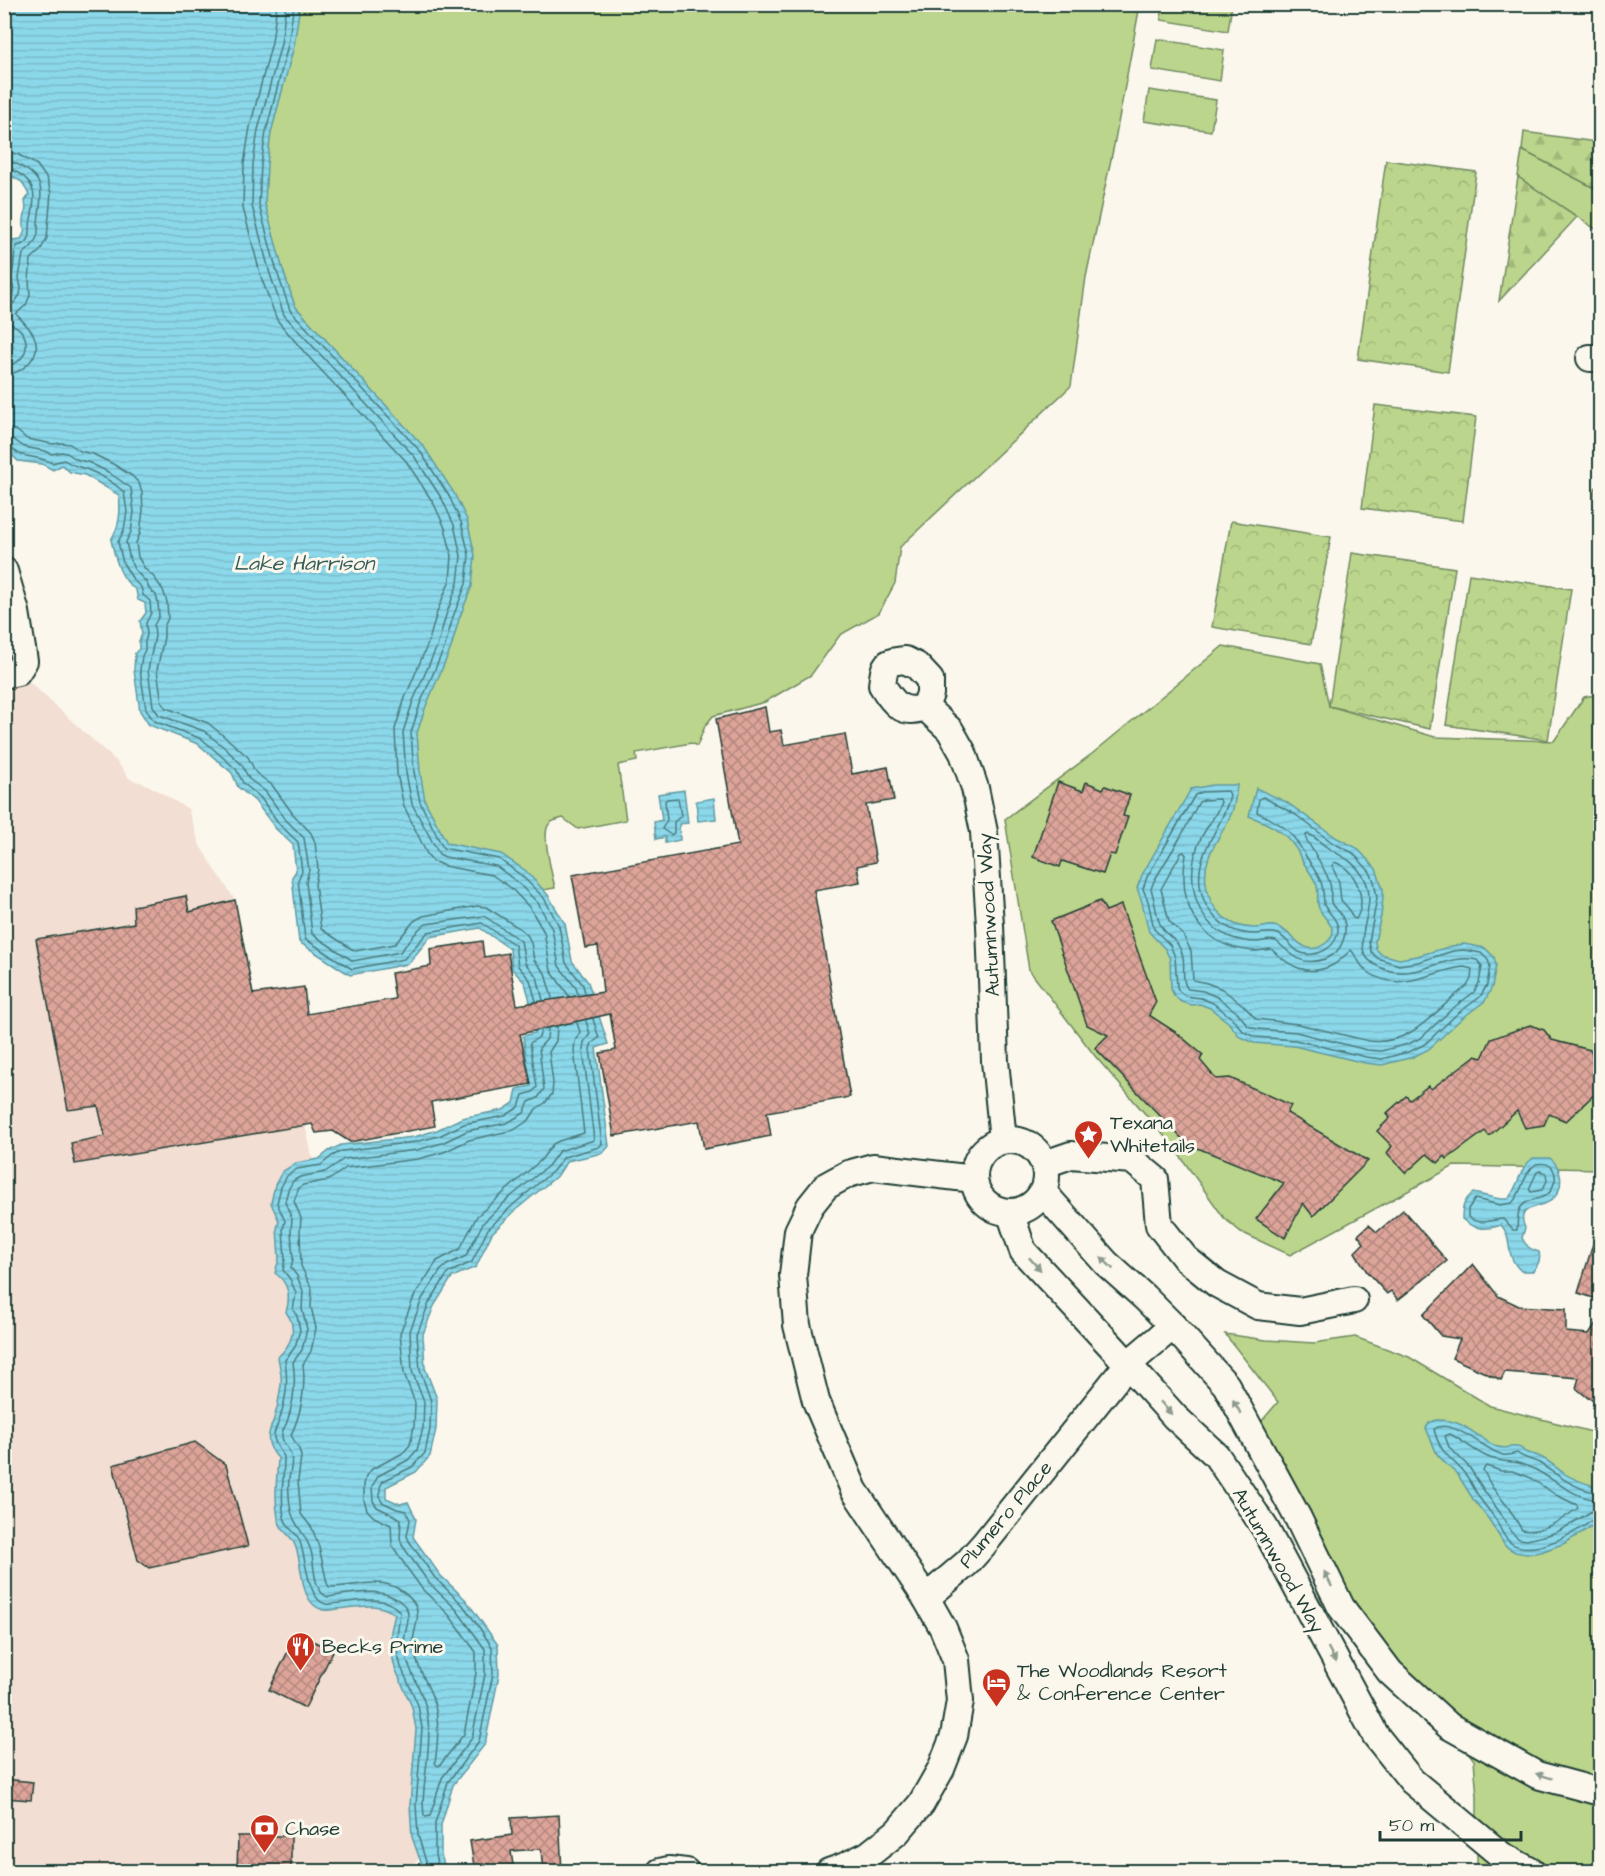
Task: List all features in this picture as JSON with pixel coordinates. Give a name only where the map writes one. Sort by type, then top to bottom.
[{"type":"street","points":[[4,571],[10,614],[24,661],[17,672],[4,675]]},
{"type":"street","name":"Autumnwood Way","points":[[925,707],[950,730],[963,753],[975,788],[984,832],[995,1061],[1003,1140]]},
{"type":"street","points":[[1003,1140],[1017,1140],[1029,1144],[1039,1153],[1045,1164],[1047,1180],[1043,1192],[1030,1207],[1022,1210],[1010,1212],[988,1205],[978,1191],[974,1179],[974,1171],[982,1153],[991,1145],[1003,1140]]},
{"type":"street","points":[[1045,1164],[1071,1155],[1132,1160],[1155,1179],[1159,1225],[1185,1258],[1217,1284],[1258,1306],[1300,1311],[1354,1300]]},
{"type":"street","points":[[829,1872],[868,1855],[897,1832],[921,1803],[941,1769],[954,1736],[960,1701],[956,1660],[943,1628],[926,1598],[854,1490],[816,1401],[796,1325],[793,1275],[798,1231],[810,1206],[826,1186],[848,1174],[873,1167],[974,1179]]},
{"type":"street","name":"Autumnwood Way","points":[[1043,1192],[1106,1263],[1173,1326],[1226,1385],[1298,1518],[1341,1607],[1390,1672],[1449,1726],[1537,1775],[1600,1792]]},
{"type":"street","name":"Autumnwood Way","points":[[1010,1212],[1023,1251],[1175,1418],[1216,1455],[1265,1528],[1376,1736],[1412,1781],[1502,1855],[1532,1872]]},
{"type":"street","name":"Plumero Place","points":[[926,1598],[967,1563],[1006,1518],[1128,1364],[1173,1326]]},
{"type":"street","points":[[660,1872],[669,1870],[686,1872]]},
{"type":"shaded area","points":[[4,659],[115,760],[130,779],[148,785],[188,809],[200,846],[235,900],[253,993],[282,989],[305,1125],[340,1281],[357,1507],[436,1709],[421,1854],[411,1871],[5,1871]]},
{"type":"green space","points":[[30,5],[1140,5],[1086,277],[1071,386],[900,547],[895,583],[879,613],[840,635],[811,675],[765,702],[713,716],[705,726],[697,746],[691,743],[636,753],[637,761],[618,765],[626,820],[578,829],[563,818],[553,821],[547,828],[546,841],[555,888],[484,900],[455,893]]},
{"type":"green space","points":[[1163,5],[1232,5],[1228,31],[1161,20]]},
{"type":"green space","points":[[1157,39],[1224,50],[1220,81],[1152,70]]},
{"type":"green space","points":[[1149,90],[1216,100],[1211,131],[1144,121]]},
{"type":"green space","points":[[1524,132],[1596,142],[1600,140],[1600,191],[1522,150]]},
{"type":"green space","points":[[1522,150],[1600,191],[1600,232],[1518,177]]},
{"type":"green space","points":[[1386,160],[1476,172],[1448,372],[1358,359]]},
{"type":"green space","points":[[1518,177],[1577,217],[1499,301]]},
{"type":"green space","points":[[1375,405],[1476,417],[1463,521],[1362,508]]},
{"type":"green space","points":[[1600,485],[1600,527],[1595,529],[1595,488]]},
{"type":"green space","points":[[1231,521],[1331,537],[1311,644],[1212,627]]},
{"type":"green space","points":[[1352,553],[1455,568],[1430,729],[1329,706]]},
{"type":"green space","points":[[1469,574],[1571,589],[1548,740],[1446,725]]},
{"type":"green space","points":[[1223,646],[1320,664],[1329,706],[1435,737],[1554,741],[1584,697],[1600,694],[1600,1169],[1454,1166],[1290,1255],[1241,1232],[1224,1218],[1173,1146],[1095,1056],[1029,970],[1005,819],[1093,753]]},
{"type":"green space","points":[[1225,1334],[1266,1340],[1314,1343],[1355,1337],[1409,1357],[1490,1406],[1600,1434],[1600,1871],[1477,1871],[1477,1797],[1474,1760],[1352,1606],[1255,1429],[1278,1402]]},
{"type":"water","name":"Lake Harrison","points":[[5,5],[300,5],[294,46],[271,133],[267,165],[265,204],[283,270],[295,306],[424,447],[454,493],[467,520],[475,555],[472,586],[451,648],[417,733],[425,801],[447,843],[501,854],[526,871],[548,895],[565,924],[572,961],[588,982],[608,1044],[596,1048],[609,1146],[603,1153],[567,1161],[558,1175],[492,1233],[476,1267],[452,1277],[434,1306],[423,1334],[425,1368],[437,1399],[436,1429],[430,1456],[416,1472],[386,1487],[386,1498],[400,1504],[408,1502],[416,1519],[413,1537],[440,1575],[466,1600],[498,1645],[499,1675],[485,1744],[453,1785],[441,1825],[441,1855],[446,1871],[424,1871],[412,1837],[410,1805],[416,1729],[412,1707],[395,1668],[390,1647],[395,1614],[374,1606],[323,1610],[314,1606],[305,1590],[297,1549],[278,1518],[276,1495],[278,1458],[269,1444],[269,1435],[281,1387],[278,1357],[290,1341],[292,1324],[286,1312],[288,1290],[275,1273],[279,1259],[277,1228],[279,1221],[271,1203],[275,1185],[282,1172],[296,1163],[319,1159],[341,1145],[414,1137],[437,1130],[462,1118],[503,1110],[514,1103],[517,1089],[531,1086],[523,1036],[535,1033],[529,997],[525,983],[512,969],[510,949],[480,928],[430,937],[408,964],[350,975],[299,942],[292,877],[296,871],[293,845],[276,829],[255,801],[238,787],[232,773],[198,744],[149,725],[140,711],[134,670],[135,653],[139,649],[142,634],[140,621],[146,613],[145,603],[138,600],[136,590],[122,574],[111,540],[119,518],[119,495],[85,475],[70,472],[62,465],[53,470],[42,464],[18,461],[5,448],[5,354],[14,346],[5,334],[5,299],[8,289],[5,275],[9,264],[8,252],[13,240],[21,239],[24,233],[25,201],[29,195],[22,182],[5,172]]},
{"type":"water","points":[[1213,785],[1237,785],[1232,812],[1207,863],[1208,893],[1211,902],[1222,916],[1247,927],[1281,928],[1298,942],[1310,948],[1318,948],[1326,943],[1333,933],[1319,908],[1316,883],[1290,840],[1280,831],[1249,816],[1256,788],[1286,802],[1337,838],[1357,848],[1376,869],[1383,889],[1381,916],[1375,941],[1376,949],[1381,954],[1399,959],[1464,944],[1485,948],[1494,957],[1496,965],[1492,987],[1485,1001],[1461,1019],[1429,1049],[1413,1057],[1382,1065],[1294,1046],[1254,1043],[1240,1037],[1228,1022],[1210,1008],[1200,1004],[1192,1005],[1181,1002],[1171,989],[1170,959],[1165,949],[1149,932],[1137,888],[1142,875],[1191,789]]},
{"type":"water","points":[[684,790],[688,823],[679,824],[680,840],[665,843],[665,837],[656,839],[654,822],[662,820],[658,794]]},
{"type":"water","points":[[714,798],[716,819],[698,821],[696,801]]},
{"type":"water","points":[[1533,1158],[1550,1158],[1559,1172],[1560,1183],[1553,1199],[1526,1210],[1523,1214],[1525,1228],[1522,1238],[1529,1247],[1539,1252],[1540,1258],[1533,1271],[1521,1271],[1512,1259],[1507,1236],[1501,1225],[1490,1228],[1476,1227],[1462,1219],[1462,1211],[1464,1204],[1473,1193],[1508,1199],[1528,1162]]},
{"type":"water","points":[[1436,1420],[1454,1422],[1468,1428],[1487,1442],[1499,1447],[1520,1447],[1525,1452],[1546,1460],[1569,1476],[1600,1488],[1600,1521],[1565,1543],[1541,1552],[1527,1554],[1515,1552],[1505,1546],[1458,1475],[1437,1454],[1426,1428],[1429,1423]]},
{"type":"building","points":[[765,707],[769,732],[781,730],[784,745],[845,734],[852,774],[888,767],[894,800],[866,805],[876,862],[857,866],[860,882],[814,890],[850,1097],[767,1112],[771,1136],[704,1149],[699,1121],[614,1136],[600,1053],[616,1050],[610,1014],[520,1034],[531,1084],[431,1102],[435,1126],[350,1142],[333,1131],[316,1133],[312,1124],[75,1164],[71,1143],[105,1136],[98,1106],[68,1110],[36,939],[134,923],[133,906],[186,896],[189,912],[235,900],[253,994],[304,987],[307,1014],[395,999],[391,973],[431,966],[430,949],[482,941],[484,957],[508,953],[517,1005],[603,992],[598,946],[585,948],[572,875],[738,845],[716,719]]},
{"type":"building","points":[[1058,782],[1083,791],[1086,782],[1103,789],[1105,786],[1130,795],[1123,816],[1128,817],[1115,855],[1110,854],[1103,874],[1062,861],[1060,867],[1033,857]]},
{"type":"building","points":[[1100,901],[1106,911],[1121,905],[1156,1002],[1149,1015],[1177,1033],[1203,1055],[1200,1060],[1216,1079],[1230,1078],[1291,1105],[1287,1113],[1368,1161],[1313,1216],[1303,1203],[1285,1238],[1256,1219],[1284,1183],[1190,1147],[1095,1048],[1108,1035],[1087,1025],[1051,921]]},
{"type":"building","points":[[1530,1025],[1544,1030],[1552,1040],[1590,1050],[1600,1067],[1595,1077],[1600,1079],[1600,1089],[1566,1121],[1549,1114],[1544,1125],[1525,1128],[1517,1111],[1489,1136],[1485,1131],[1447,1159],[1445,1156],[1438,1163],[1427,1154],[1406,1173],[1387,1153],[1392,1146],[1377,1131],[1390,1118],[1387,1113],[1406,1096],[1410,1100],[1428,1086],[1431,1089],[1475,1056],[1482,1058],[1491,1039]]},
{"type":"building","points":[[1403,1210],[1447,1261],[1398,1300],[1391,1291],[1387,1294],[1367,1272],[1355,1252],[1364,1243],[1358,1235],[1369,1225],[1377,1232]]},
{"type":"building","points":[[1597,1231],[1600,1231],[1600,1300],[1578,1293]]},
{"type":"building","points":[[1473,1264],[1498,1296],[1519,1306],[1566,1309],[1566,1332],[1589,1334],[1600,1317],[1600,1401],[1588,1398],[1576,1388],[1579,1378],[1505,1372],[1501,1380],[1452,1358],[1460,1339],[1441,1336],[1423,1315]]},
{"type":"building","points":[[195,1442],[226,1465],[248,1546],[149,1568],[138,1560],[113,1465]]},
{"type":"building","name":"Becks Prime","points":[[297,1633],[333,1651],[305,1708],[269,1690]]},
{"type":"building","points":[[4,1779],[33,1782],[31,1800],[4,1798]]},
{"type":"building","points":[[559,1815],[562,1872],[543,1872],[541,1849],[511,1851],[514,1872],[488,1872],[487,1864],[474,1866],[470,1841],[512,1835],[511,1818]]},
{"type":"building","name":"Chase","points":[[238,1836],[291,1836],[291,1872],[237,1872]]},
{"type":"place","name":"Texana Whitetails","points":[[1089,1160]]},
{"type":"place","name":"Becks Prime","points":[[301,1672]]},
{"type":"place","name":"The Woodlands Resort & Conference Center","points":[[996,1708]]},
{"type":"place","name":"Chase","points":[[264,1854]]}]
